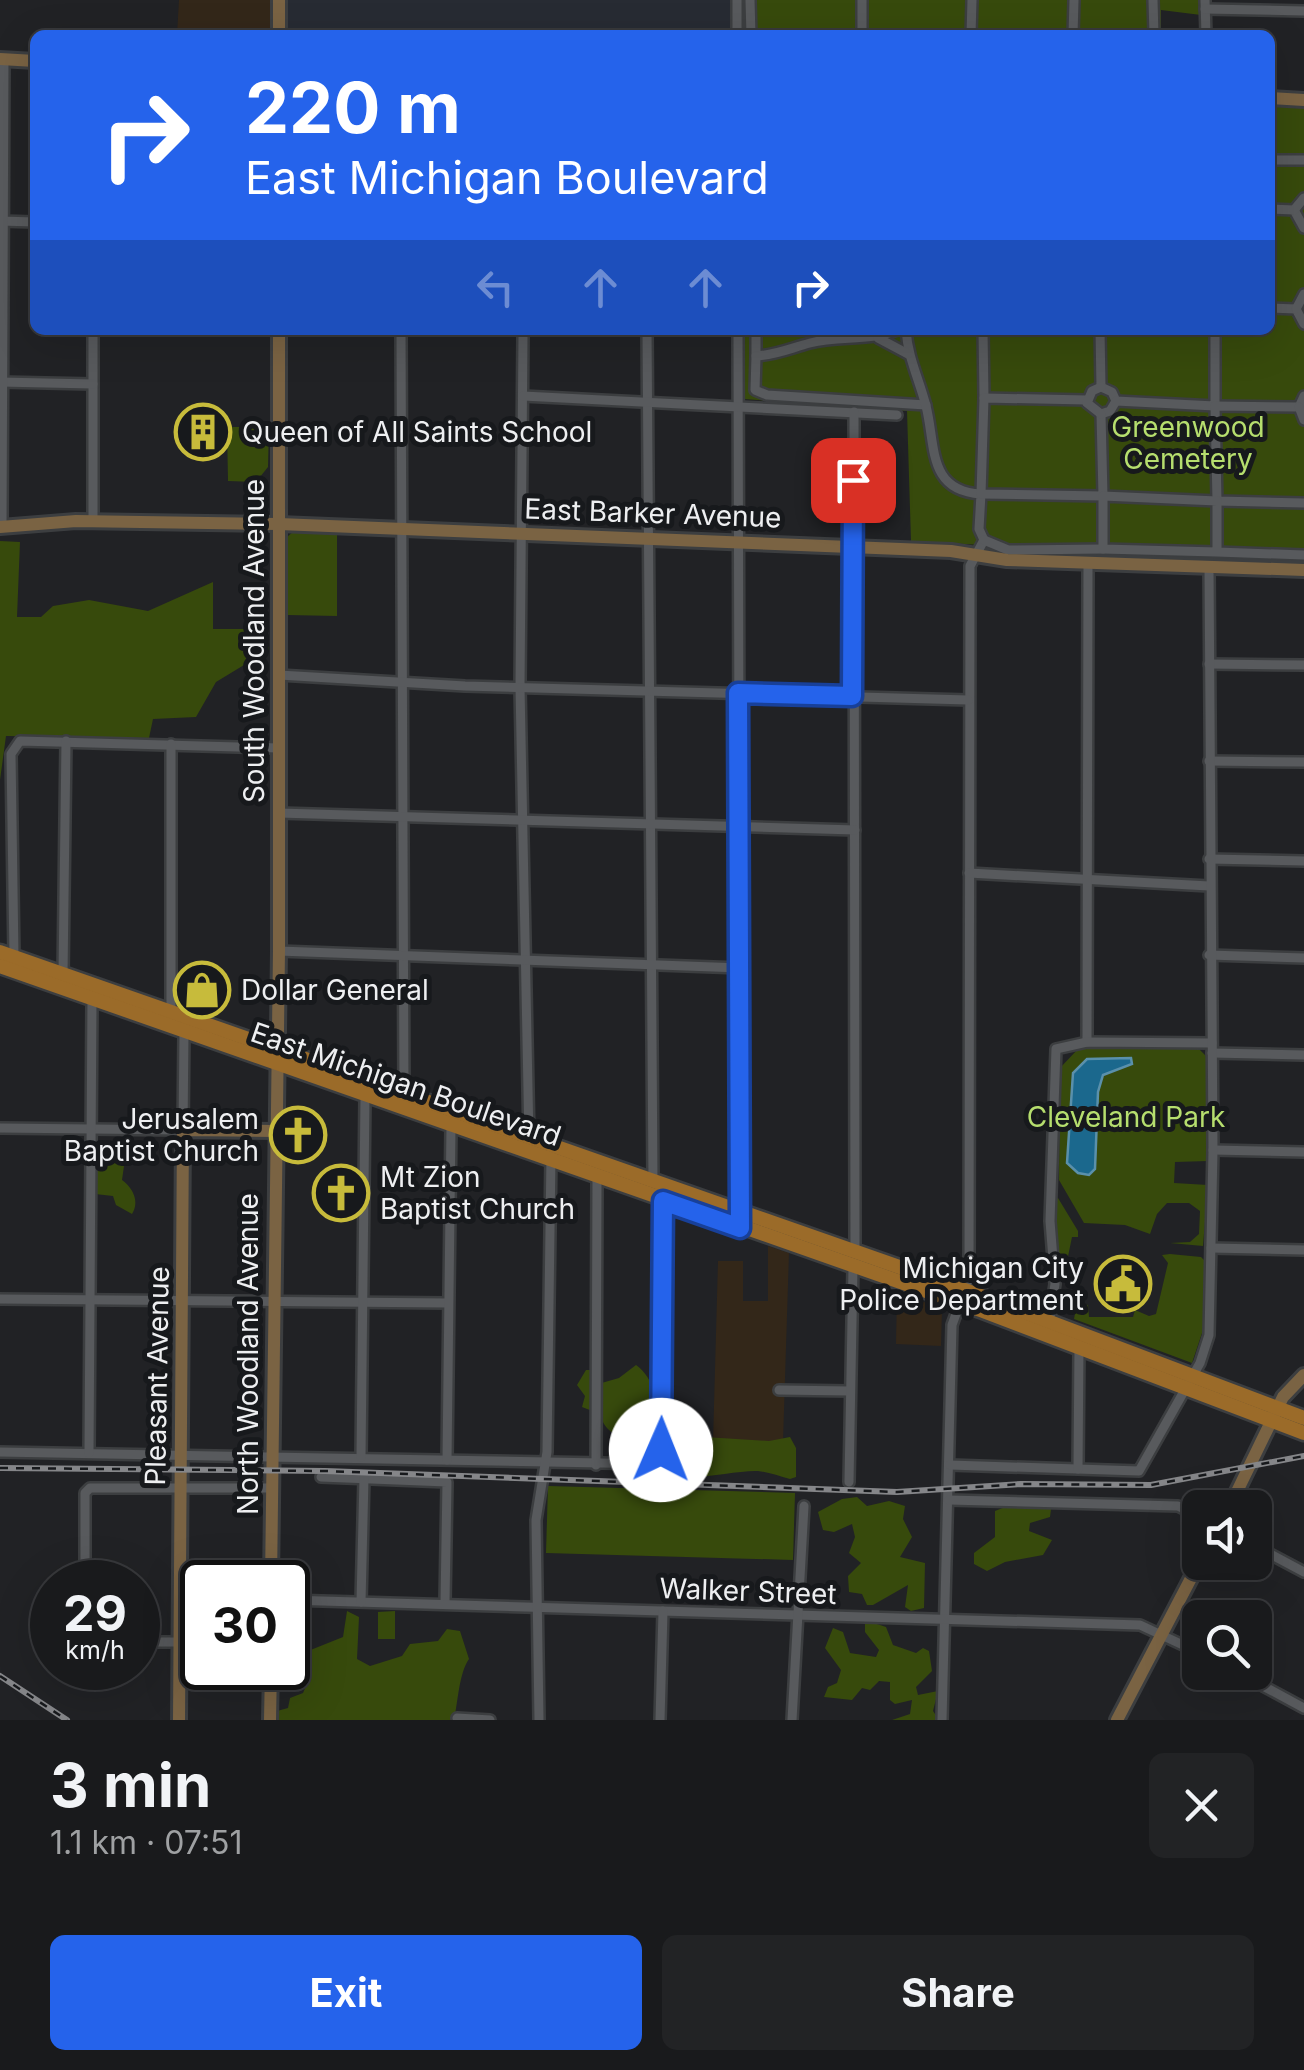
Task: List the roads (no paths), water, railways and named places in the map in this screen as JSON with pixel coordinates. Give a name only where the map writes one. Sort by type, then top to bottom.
[{"type":"main road","name":"East Michigan Boulevard","points":[[7,954],[92,999],[184,1032],[277,1058],[551,1154],[653,1182],[740,1220],[1190,1380],[1277,1414],[1304,1432]]},
{"type":"main road","name":"East Michigan Boulevard","points":[[0,966],[170,1012],[366,1097],[402,1102],[451,1126],[527,1146]]},
{"type":"main road","name":"East Michigan Boulevard","points":[[551,1154],[597,1178],[663,1201],[740,1220]]},
{"type":"main road","name":"East Michigan Boulevard","points":[[1048,1327],[1079,1346],[1190,1380]]},
{"type":"main road","name":"East Michigan Boulevard","points":[[1277,1414],[1304,1418]]},
{"type":"street","points":[[279,0],[279,30]]},
{"type":"street","points":[[737,0],[737,30]]},
{"type":"street","points":[[750,0],[751,30]]},
{"type":"street","points":[[862,0],[862,30]]},
{"type":"street","points":[[971,30],[972,0]]},
{"type":"street","points":[[1073,30],[1074,0]]},
{"type":"street","points":[[1153,0],[1154,30]]},
{"type":"street","points":[[1206,30],[1205,4],[1304,11]]},
{"type":"street","points":[[1,527],[2,60],[30,60]]},
{"type":"street","points":[[1275,98],[1304,100]]},
{"type":"street","points":[[1275,160],[1304,160]]},
{"type":"street","points":[[1294,210],[1304,198]]},
{"type":"street","points":[[1275,209],[1294,210]]},
{"type":"street","points":[[1294,210],[1304,228]]},
{"type":"street","points":[[1,221],[30,222]]},
{"type":"street","points":[[1296,309],[1304,294]]},
{"type":"street","points":[[1275,308],[1296,309]]},
{"type":"street","points":[[1296,309],[1304,324]]},
{"type":"street","points":[[93,335],[94,521]]},
{"type":"street","name":"South Woodland Avenue","points":[[277,1058],[280,335]]},
{"type":"street","points":[[401,335],[405,956],[402,1102]]},
{"type":"street","points":[[523,335],[520,687],[526,822],[527,1146]]},
{"type":"street","points":[[648,335],[653,1182]]},
{"type":"street","points":[[738,335],[740,1220]]},
{"type":"street","points":[[756,335],[755,390],[760,394],[926,404]]},
{"type":"street","points":[[813,342],[817,335]]},
{"type":"street","points":[[831,335],[839,339]]},
{"type":"street","points":[[756,356],[783,353],[813,342],[885,335]]},
{"type":"street","points":[[906,335],[908,354],[926,404],[936,467],[957,488],[982,494],[1304,503]]},
{"type":"street","points":[[942,1720],[952,1325],[969,1278],[968,700],[970,566],[984,540],[980,529],[983,335]]},
{"type":"street","points":[[1100,335],[1101,387]]},
{"type":"street","points":[[1215,335],[1217,552]]},
{"type":"street","points":[[878,338],[908,354]]},
{"type":"street","points":[[0,382],[93,384]]},
{"type":"street","points":[[1101,387],[1112,392],[1116,401],[1110,411],[1101,414],[1090,410],[1087,400],[1092,391],[1101,387]]},
{"type":"street","points":[[522,396],[898,415]]},
{"type":"street","points":[[984,398],[1087,400]]},
{"type":"street","points":[[1116,401],[1215,406],[1301,402],[1304,420]]},
{"type":"street","points":[[849,1482],[854,1260],[854,412]]},
{"type":"street","points":[[1101,414],[1103,549]]},
{"type":"street","name":"East Barker Avenue","points":[[1,527],[94,521],[524,532],[738,540],[1088,563],[1304,570]]},
{"type":"street","points":[[984,540],[1008,550],[1304,555]]},
{"type":"street","points":[[1087,1042],[1088,563]]},
{"type":"street","points":[[950,1465],[1142,1468],[1210,1335],[1213,1150],[1209,567]]},
{"type":"street","points":[[1209,664],[1304,665]]},
{"type":"street","points":[[279,676],[968,700]]},
{"type":"street","points":[[7,954],[11,754],[20,741],[278,748]]},
{"type":"street","points":[[61,980],[66,741]]},
{"type":"street","points":[[170,744],[170,1012]]},
{"type":"street","points":[[1210,761],[1304,762]]},
{"type":"street","points":[[279,814],[854,830]]},
{"type":"street","points":[[1209,859],[1304,861]]},
{"type":"street","points":[[969,872],[1209,886]]},
{"type":"street","points":[[279,951],[741,968]]},
{"type":"street","points":[[1210,955],[1304,958]]},
{"type":"street","points":[[89,1453],[92,999]]},
{"type":"street","name":"Pleasant Avenue","points":[[181,1560],[184,1032]]},
{"type":"street","points":[[1048,1327],[1055,1284],[1050,1221],[1056,1050],[1087,1042],[1304,1055]]},
{"type":"street","name":"North Woodland Avenue","points":[[271,1560],[277,1058]]},
{"type":"street","points":[[362,1457],[366,1097]]},
{"type":"street","points":[[447,1460],[451,1126]]},
{"type":"street","points":[[0,1128],[274,1131]]},
{"type":"street","points":[[1213,1150],[1304,1152]]},
{"type":"street","points":[[539,1720],[536,1520],[545,1463],[551,1154]]},
{"type":"street","points":[[596,1465],[597,1178]]},
{"type":"street","points":[[0,1452],[648,1466],[659,1458],[663,1201]]},
{"type":"street","points":[[1211,1248],[1304,1250]]},
{"type":"street","points":[[0,1300],[448,1303]]},
{"type":"street","points":[[1078,1469],[1079,1346]]},
{"type":"street","points":[[1238,1490],[1283,1397],[1304,1375]]},
{"type":"street","points":[[779,1390],[850,1392]]},
{"type":"street","points":[[322,1477],[447,1482],[444,1602]]},
{"type":"street","points":[[361,1602],[364,1478]]},
{"type":"street","points":[[85,1560],[85,1493],[90,1488],[272,1488]]},
{"type":"street","points":[[949,1500],[1182,1508]]},
{"type":"street","points":[[792,1720],[804,1506]]},
{"type":"street","points":[[1272,1555],[1304,1572]]},
{"type":"street","points":[[1117,1720],[1190,1580]]},
{"type":"street","name":"Walker Street","points":[[310,1601],[1140,1624],[1182,1644]]},
{"type":"street","points":[[660,1720],[662,1611]]},
{"type":"street","points":[[160,1642],[180,1642]]},
{"type":"street","name":"Pleasant Avenue","points":[[179,1720],[180,1642]]},
{"type":"street","points":[[270,1720],[271,1690]]},
{"type":"street","points":[[1270,1690],[1304,1708],[1298,1720]]},
{"type":"street","points":[[457,1718],[490,1720]]},
{"type":"water","points":[[1131,1058],[1132,1064],[1103,1075],[1098,1092],[1095,1169],[1089,1175],[1078,1173],[1067,1163],[1073,1073],[1087,1059]]},
{"type":"railway","points":[[0,1468],[325,1471],[897,1492],[1021,1484],[1151,1485],[1304,1456]]},
{"type":"railway","points":[[0,1676],[67,1720]]},
{"type":"place","name":"Queen of All Saints School","points":[[203,432]]},
{"type":"place","name":"Dollar General","points":[[202,990]]},
{"type":"place","name":"Jerusalem Baptist Church","points":[[298,1135]]},
{"type":"place","name":"Mt Zion Baptist Church","points":[[341,1193]]},
{"type":"place","name":"Michigan City Police Department","points":[[1123,1284]]},
{"type":"park label","name":"Greenwood Cemetery","points":[[1188,443]]},
{"type":"park label","name":"Cleveland Park","points":[[1126,1117]]}]
